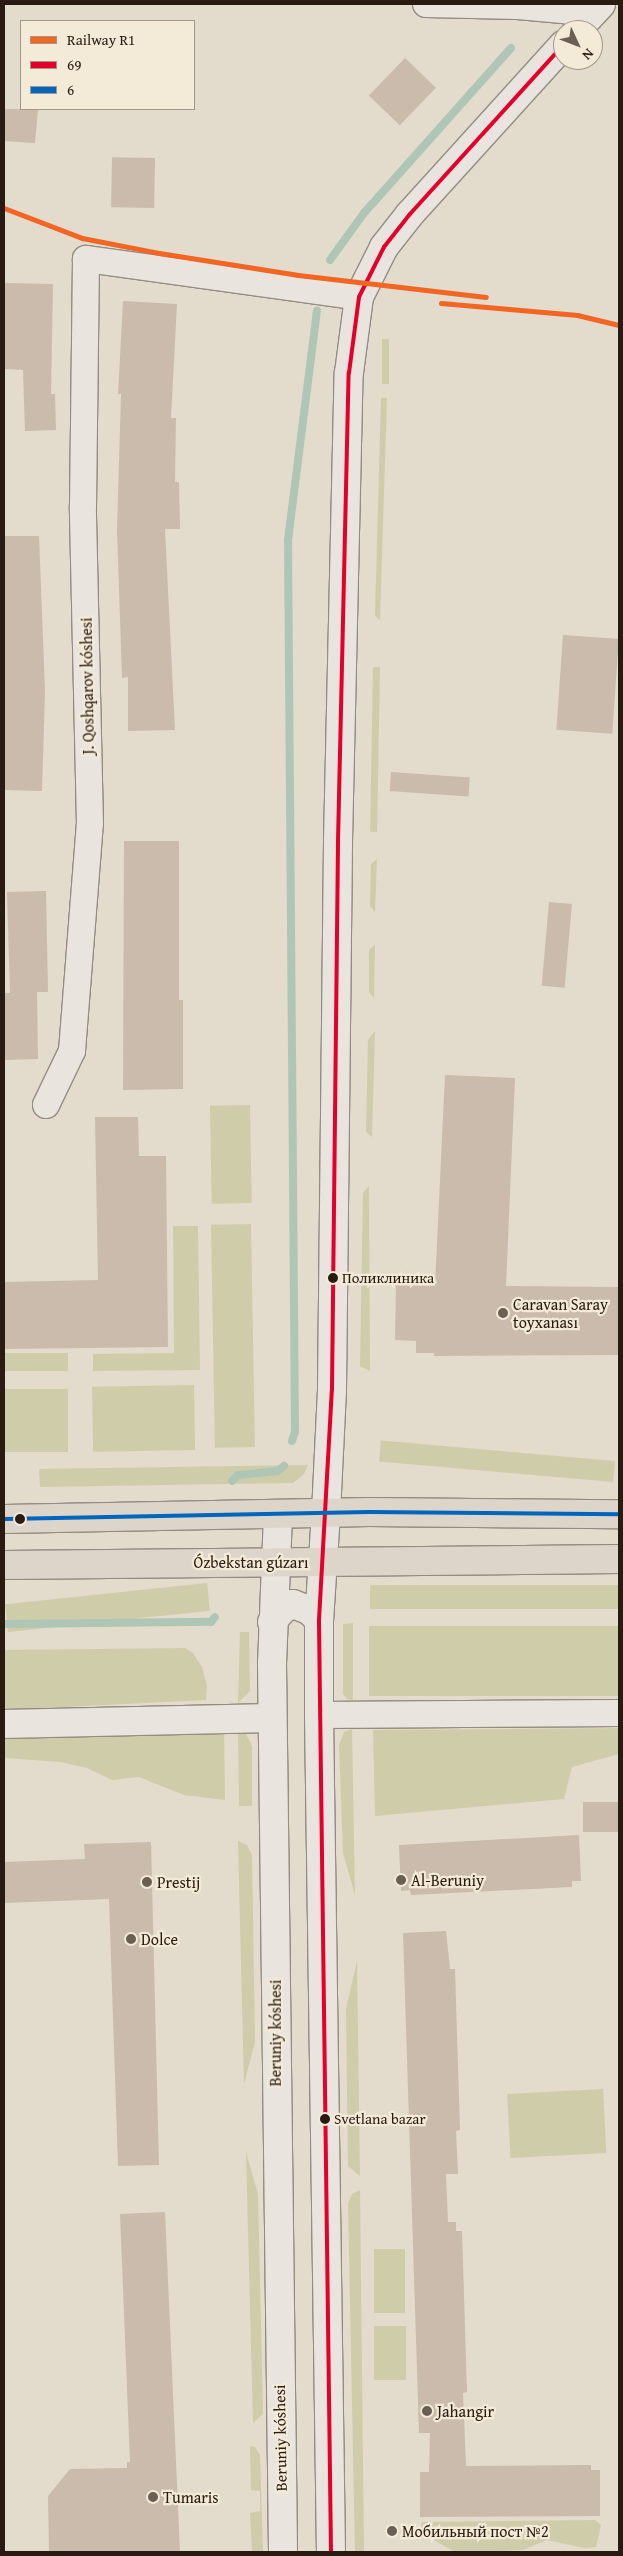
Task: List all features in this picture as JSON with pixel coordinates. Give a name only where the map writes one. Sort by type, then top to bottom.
[{"type":"main road","points":[[331,2552],[319,1620],[332,1378],[338,832],[349,373],[359,297],[384,248],[410,214],[553,56]]},
{"type":"main road","points":[[4,1519],[326,1513],[619,1514]]},
{"type":"main road","name":"Beruniy kóshesi","points":[[278,1515],[272,1622],[272,1718],[283,2552]]},
{"type":"main road","name":"Ózbekstan gúzarı","points":[[4,1564],[619,1559]]},
{"type":"main road","points":[[272,1622],[283,1609],[293,1604],[309,1610],[319,1620]]},
{"type":"main road","points":[[4,1724],[272,1718]]},
{"type":"street","points":[[426,4],[518,6],[591,15]]},
{"type":"street","name":"J. Qoshqarov kóshesi","points":[[46,1105],[72,1051],[90,824],[83,506],[86,259],[359,297]]},
{"type":"street","points":[[319,1715],[619,1713]]},
{"type":"shaded area","points":[[382,339],[389,339],[389,384],[382,384]]},
{"type":"shaded area","points":[[381,398],[387,398],[380,620],[375,616]]},
{"type":"shaded area","points":[[373,667],[380,667],[377,832],[370,832]]},
{"type":"shaded area","points":[[377,859],[375,912],[370,906],[371,864]]},
{"type":"shaded area","points":[[375,945],[374,998],[369,992],[369,950]]},
{"type":"shaded area","points":[[375,1031],[372,1137],[366,1132],[368,1040]]},
{"type":"shaded area","points":[[250,1105],[252,1203],[212,1204],[210,1106]]},
{"type":"shaded area","points":[[369,1186],[370,1371],[360,1366],[363,1193]]},
{"type":"shaded area","points":[[251,1224],[255,1447],[215,1448],[211,1225]]},
{"type":"shaded area","points":[[173,1226],[198,1226],[200,1370],[93,1371],[93,1354],[174,1353]]},
{"type":"shaded area","points":[[4,1353],[68,1353],[68,1371],[4,1371]]},
{"type":"shaded area","points":[[194,1385],[195,1450],[93,1452],[92,1387]]},
{"type":"shaded area","points":[[4,1389],[68,1389],[68,1452],[4,1452]]},
{"type":"shaded area","points":[[381,1441],[615,1461],[613,1482],[379,1461]]},
{"type":"shaded area","points":[[308,1465],[304,1474],[293,1483],[40,1487],[39,1469]]},
{"type":"shaded area","points":[[207,1583],[210,1611],[8,1632],[5,1604]]},
{"type":"shaded area","points":[[370,1585],[619,1585],[619,1609],[370,1609]]},
{"type":"shaded area","points":[[353,1623],[353,1700],[347,1699],[343,1694],[343,1624]]},
{"type":"shaded area","points":[[369,1626],[619,1626],[619,1696],[369,1696]]},
{"type":"shaded area","points":[[240,1632],[249,1632],[250,1691],[238,1703]]},
{"type":"shaded area","points":[[185,1648],[193,1653],[202,1667],[207,1686],[206,1700],[4,1710],[4,1650]]},
{"type":"shaded area","points":[[238,1728],[246,1734],[252,1746],[252,1806],[239,1806]]},
{"type":"shaded area","points":[[619,1728],[619,1754],[572,1767],[564,1799],[375,1816],[373,1730]]},
{"type":"shaded area","points":[[352,1729],[355,1895],[343,1853],[339,1745],[344,1732]]},
{"type":"shaded area","points":[[224,1730],[225,1800],[184,1795],[139,1777],[112,1780],[87,1768],[61,1762],[4,1758],[4,1738]]},
{"type":"shaded area","points":[[238,1841],[247,1845],[252,1855],[255,2042],[244,2084]]},
{"type":"shaded area","points":[[357,1961],[360,2176],[348,2166],[346,2009]]},
{"type":"shaded area","points":[[603,2089],[606,2153],[510,2158],[507,2094]]},
{"type":"shaded area","points":[[246,2152],[258,2194],[263,2414],[253,2423]]},
{"type":"shaded area","points":[[360,2190],[364,2552],[355,2552],[348,2204],[352,2194]]},
{"type":"shaded area","points":[[374,2249],[405,2249],[405,2313],[374,2313]]},
{"type":"shaded area","points":[[374,2326],[406,2326],[406,2380],[374,2380]]},
{"type":"shaded area","points":[[250,2446],[255,2447],[260,2455],[263,2552],[252,2552],[250,2513],[260,2511],[260,2491],[251,2490]]},
{"type":"shaded area","points":[[595,2520],[601,2525],[596,2547],[584,2548],[547,2540],[523,2550],[455,2552],[420,2532],[422,2522]]},
{"type":"building","points":[[405,58],[436,88],[400,125],[369,95]]},
{"type":"building","points":[[4,109],[38,110],[35,143],[4,141]]},
{"type":"building","points":[[112,157],[155,158],[154,208],[111,207]]},
{"type":"building","points":[[4,283],[53,284],[51,394],[55,394],[56,430],[25,431],[23,370],[4,369]]},
{"type":"building","points":[[123,301],[177,304],[171,418],[176,418],[175,482],[179,482],[180,529],[165,529],[175,730],[128,731],[128,677],[122,678],[117,530],[121,394],[118,394]]},
{"type":"building","points":[[4,536],[39,536],[45,691],[42,791],[4,790]]},
{"type":"building","points":[[563,635],[619,639],[612,734],[556,730]]},
{"type":"building","points":[[391,772],[470,778],[468,796],[390,791]]},
{"type":"building","points":[[124,841],[179,841],[179,1000],[183,1000],[183,1089],[123,1090]]},
{"type":"building","points":[[46,891],[48,992],[37,992],[38,1059],[4,1060],[4,993],[10,993],[7,892]]},
{"type":"building","points":[[549,902],[572,904],[565,988],[542,986]]},
{"type":"building","points":[[445,1075],[515,1078],[506,1286],[619,1287],[619,1355],[434,1356],[434,1353],[416,1353],[416,1341],[395,1340],[396,1285],[435,1286]]},
{"type":"building","points":[[95,1117],[138,1117],[139,1156],[166,1156],[168,1347],[5,1349],[4,1282],[98,1280]]},
{"type":"building","points":[[583,1802],[619,1802],[619,1832],[583,1832]]},
{"type":"building","points":[[579,1835],[581,1881],[572,1881],[572,1887],[411,1895],[410,1890],[401,1891],[399,1845]]},
{"type":"building","points":[[151,1842],[159,2165],[118,2166],[109,1899],[4,1903],[4,1862],[85,1859],[84,1844]]},
{"type":"building","points":[[446,1931],[450,1969],[455,1969],[460,2130],[456,2131],[458,2174],[446,2174],[448,2222],[456,2222],[456,2231],[462,2231],[467,2392],[463,2393],[466,2466],[591,2465],[591,2470],[600,2470],[600,2516],[420,2517],[420,2472],[429,2472],[430,2433],[419,2433],[403,1933]]},
{"type":"building","points":[[165,2212],[180,2552],[49,2552],[48,2496],[70,2469],[127,2468],[127,2462],[130,2462],[120,2214]]},
{"type":"waterway","points":[[330,260],[364,213],[511,48]]},
{"type":"waterway","points":[[292,1441],[295,1432],[288,540],[317,311]]},
{"type":"waterway","points":[[232,1481],[238,1475],[278,1471],[284,1466]]},
{"type":"waterway","points":[[4,1624],[211,1622],[215,1617]]},
{"type":"rail line","name":"R1","points":[[4,208],[82,238],[159,253],[298,275],[486,297]]},
{"type":"rail line","name":"R1","points":[[441,303],[577,315],[619,325]]},
{"type":"transit line","name":"69","points":[[331,2552],[319,1620],[332,1389],[338,841],[349,373],[359,297],[384,247],[410,214],[553,56]]},
{"type":"transit line","name":"6","points":[[4,1519],[369,1512],[619,1514]]},
{"type":"place","name":"Поликлиника","points":[[333,1278]]},
{"type":"place","name":"Caravan Saray toyxanası","points":[[503,1313]]},
{"type":"place","name":"Al-Beruniy","points":[[401,1880]]},
{"type":"place","name":"Prestij","points":[[147,1882]]},
{"type":"place","name":"Dolce","points":[[131,1939]]},
{"type":"place","name":"Svetlana bazar","points":[[325,2119]]},
{"type":"place","name":"Jahangir","points":[[427,2411]]},
{"type":"place","name":"Tumaris","points":[[153,2497]]},
{"type":"place","name":"Мобильный пост №2","points":[[392,2531]]}]
